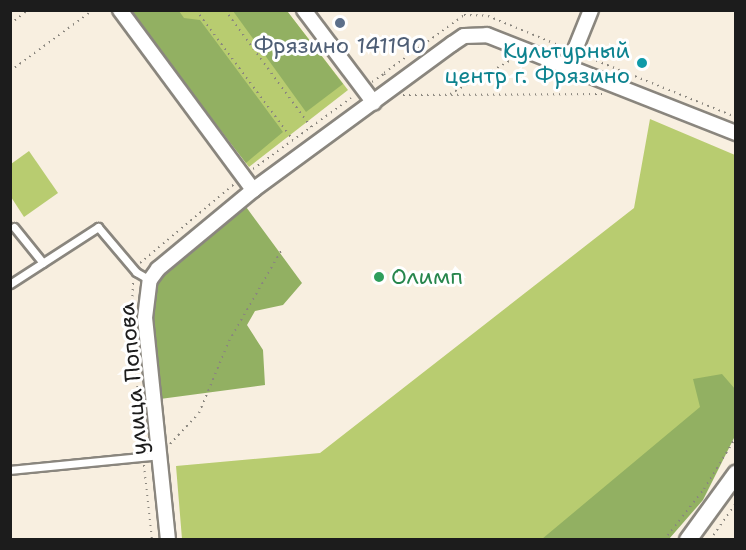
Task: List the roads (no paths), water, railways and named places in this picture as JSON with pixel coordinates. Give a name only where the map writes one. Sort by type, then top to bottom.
[{"type":"street","points":[[120,10],[253,190]]},
{"type":"street","points":[[304,10],[374,103]]},
{"type":"street","points":[[591,10],[568,67],[735,133]]},
{"type":"street","name":"улица Попова","points":[[168,540],[145,318],[150,280],[158,269],[253,190],[452,44],[475,34],[487,35],[568,67]]},
{"type":"street","points":[[688,540],[735,474]]},
{"type":"lane","points":[[14,226],[43,263]]},
{"type":"lane","points":[[10,284],[98,227],[136,272],[150,280]]},
{"type":"lane","points":[[10,470],[160,455]]},
{"type":"place","name":"Фрязино 141190","points":[[340,23]]},
{"type":"place","name":"Культурный центр г. Фрязино","points":[[642,63]]},
{"type":"place","name":"Олимп","points":[[379,277]]}]
